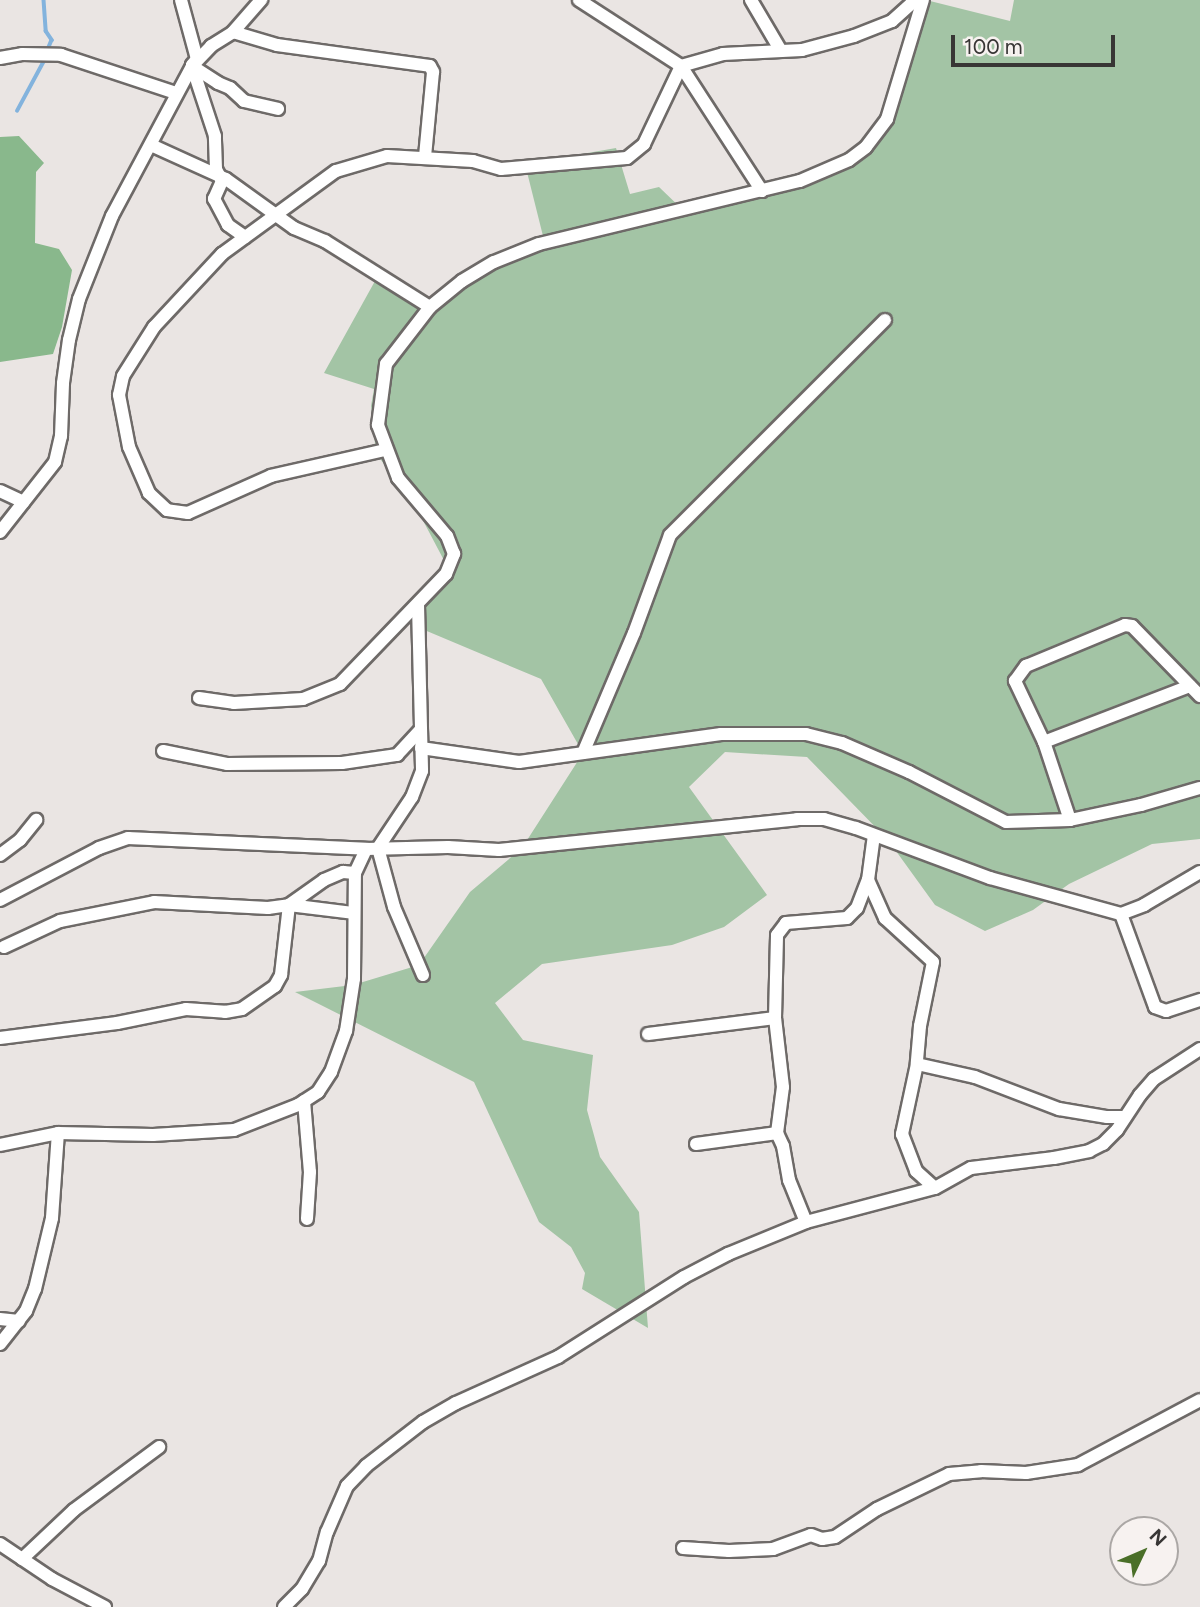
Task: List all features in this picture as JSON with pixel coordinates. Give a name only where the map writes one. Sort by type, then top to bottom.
[{"type":"street","points":[[0,532],[55,462],[61,436],[62,383],[79,299],[112,216],[176,93],[197,60],[181,0]]},
{"type":"street","points":[[192,65],[211,46],[233,32],[261,0]]},
{"type":"street","points":[[579,0],[681,66],[762,191]]},
{"type":"street","points":[[751,0],[781,51]]},
{"type":"street","points":[[385,450],[271,476],[188,513],[167,510],[149,493],[129,447],[119,395],[123,376],[154,327],[222,254],[277,217],[321,179],[336,171],[387,156],[425,156],[472,161],[501,169],[627,158],[644,144],[681,66],[723,54],[802,50],[854,36],[892,21],[915,0]]},
{"type":"street","points":[[199,698],[234,703],[303,699],[340,684],[446,574],[454,554],[447,536],[398,478],[385,450],[378,425],[386,364],[430,307],[463,281],[494,262],[539,244],[800,181],[849,159],[866,147],[887,119],[923,0]]},
{"type":"street","points":[[233,32],[278,45],[430,66],[433,72],[425,156]]},
{"type":"street","points":[[0,58],[22,54],[61,55],[176,93]]},
{"type":"street","points":[[192,65],[230,88],[244,101],[278,109]]},
{"type":"street","points":[[192,65],[215,136],[217,175],[222,181],[214,199],[228,225],[245,237]]},
{"type":"street","points":[[150,145],[217,175],[294,228],[325,241],[430,307]]},
{"type":"street","points":[[583,752],[634,633],[670,535],[885,320]]},
{"type":"street","points":[[0,491],[24,502]]},
{"type":"street","points":[[0,1145],[58,1133],[164,1135],[233,1130],[304,1101],[318,1092],[331,1072],[346,1031],[354,979],[355,873],[412,797],[422,771],[418,605]]},
{"type":"street","points":[[1070,820],[1044,742],[1016,681],[1026,666],[1125,625],[1139,630],[1200,696]]},
{"type":"street","points":[[1044,742],[1190,686]]},
{"type":"street","points":[[163,751],[227,764],[342,763],[397,755],[421,729]]},
{"type":"street","points":[[421,748],[519,762],[722,734],[806,734],[842,743],[909,772],[1006,822],[1070,820],[1141,805],[1200,788]]},
{"type":"street","points":[[0,899],[99,848],[128,838],[372,849],[448,847],[499,850],[797,819],[824,819],[990,878],[1121,914],[1144,905],[1200,872]]},
{"type":"street","points":[[0,855],[20,840],[36,820]]},
{"type":"street","points":[[806,1223],[789,1180],[783,1146],[777,1133],[783,1087],[775,1018],[777,935],[786,923],[847,918],[858,908],[868,880],[874,835]]},
{"type":"street","points":[[372,849],[423,975]]},
{"type":"street","points":[[0,1038],[105,1025],[187,1009],[225,1012],[242,1009],[275,986],[281,975],[289,905],[324,880],[343,872],[355,873]]},
{"type":"street","points":[[868,880],[885,918],[933,962],[919,1026],[917,1064],[902,1134],[916,1171],[935,1188]]},
{"type":"street","points":[[4,947],[60,921],[154,902],[268,908],[289,905],[353,913]]},
{"type":"street","points":[[1121,914],[1155,1007],[1166,1011],[1200,1000]]},
{"type":"street","points":[[648,1034],[775,1018]]},
{"type":"street","points":[[284,1607],[302,1589],[319,1560],[331,1522],[347,1486],[366,1466],[423,1422],[558,1357],[684,1277],[727,1254],[806,1223],[935,1188],[981,1165],[1054,1158],[1089,1151],[1103,1144],[1154,1079],[1200,1049]]},
{"type":"street","points":[[917,1064],[975,1077],[1059,1109],[1107,1117],[1125,1117]]},
{"type":"street","points":[[304,1101],[310,1172],[307,1219]]},
{"type":"street","points":[[0,1344],[19,1321],[36,1289],[52,1218],[58,1133]]},
{"type":"street","points":[[696,1144],[777,1133]]},
{"type":"street","points":[[0,1319],[19,1321]]},
{"type":"street","points":[[683,1548],[729,1551],[773,1549],[811,1535],[822,1539],[835,1537],[877,1509],[949,1474],[981,1471],[1026,1473],[1078,1465],[1200,1399]]},
{"type":"street","points":[[22,1559],[74,1510],[159,1447]]},
{"type":"street","points":[[0,1544],[104,1607]]},
{"type":"green space","points":[[926,0],[1010,21],[1014,0],[1200,0],[1200,839],[1152,844],[1069,884],[1033,910],[985,931],[935,905],[888,840],[807,757],[725,752],[689,787],[767,895],[724,927],[672,945],[542,964],[495,1003],[523,1040],[593,1055],[587,1110],[600,1157],[639,1212],[648,1328],[582,1289],[585,1273],[571,1247],[539,1222],[474,1082],[295,992],[353,985],[419,965],[470,892],[522,848],[583,753],[541,679],[403,621],[447,566],[419,513],[376,453],[371,406],[374,389],[324,373],[380,272],[427,308],[469,277],[545,244],[525,164],[616,148],[630,194],[659,187],[685,212],[751,194],[853,156],[885,122]]},
{"type":"green space","points":[[19,136],[44,163],[36,172],[35,243],[59,249],[72,270],[62,327],[53,354],[0,362],[0,137]]},
{"type":"waterway","points":[[44,0],[46,31],[52,40],[48,50]]},
{"type":"waterway","points":[[17,111],[45,59]]}]
